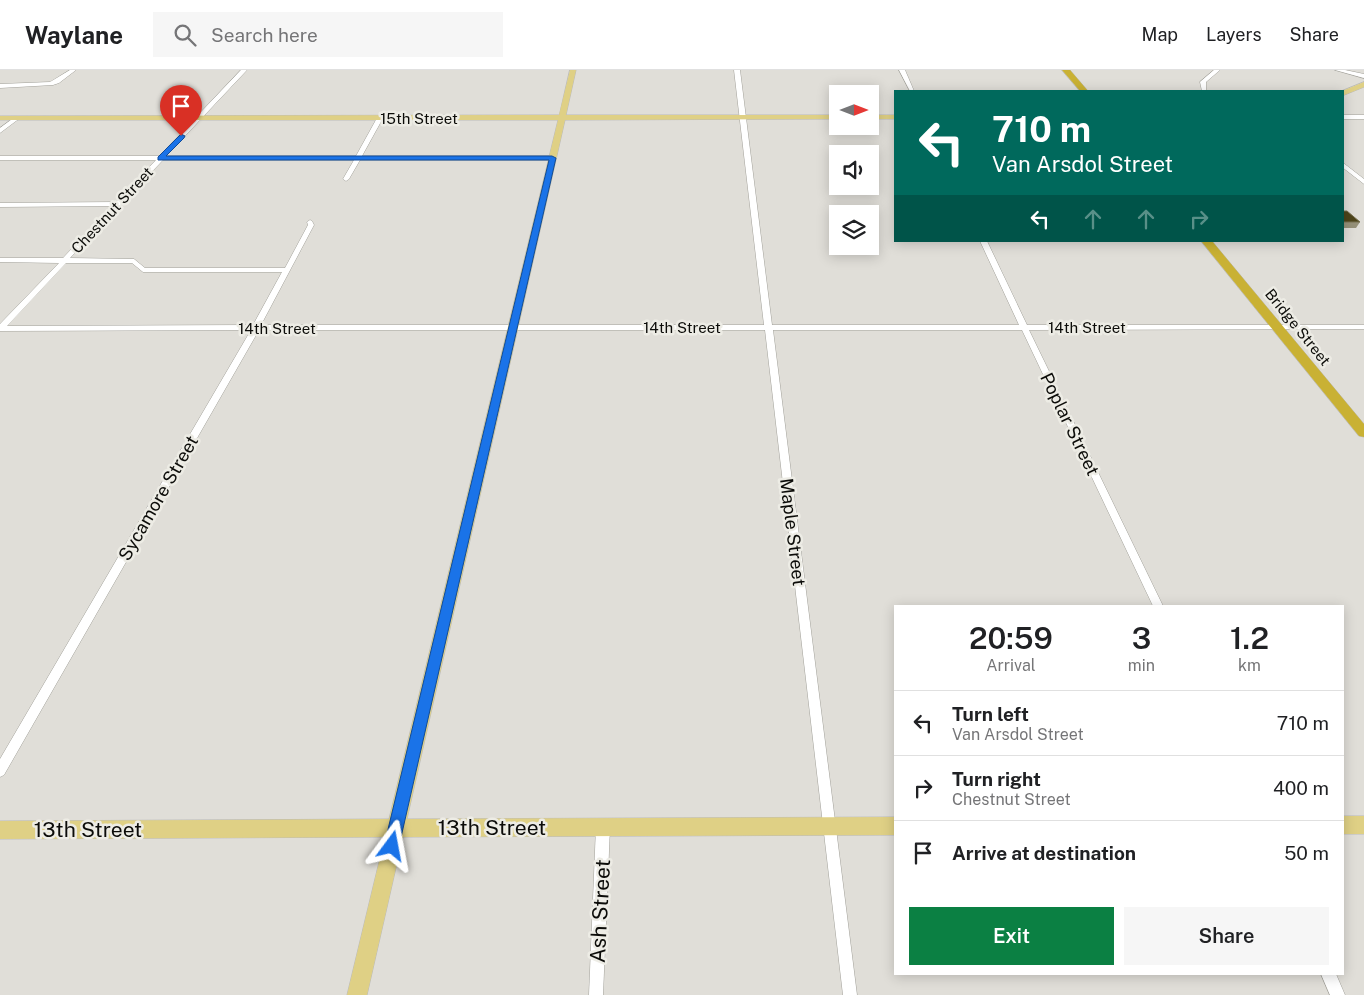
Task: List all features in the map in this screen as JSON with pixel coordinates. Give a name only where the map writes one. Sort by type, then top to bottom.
[{"type":"highway","points":[[1066,70],[1083,90]]},
{"type":"highway","name":"Bridge Street","points":[[1207,242],[1364,433]]},
{"type":"main road","points":[[357,995],[514,327],[572,70]]},
{"type":"main road","points":[[1344,93],[1363,85]]},
{"type":"main road","name":"15th Street","points":[[0,118],[829,117]]},
{"type":"main road","points":[[879,118],[894,118]]},
{"type":"main road","points":[[1344,825],[1364,825]]},
{"type":"main road","name":"13th Street","points":[[0,830],[894,826]]},
{"type":"street","points":[[0,86],[51,84],[57,82],[73,70]]},
{"type":"street","name":"Chestnut Street","points":[[0,328],[244,70]]},
{"type":"street","name":"Maple Street","points":[[736,70],[751,179],[767,327],[850,995]]},
{"type":"street","points":[[902,70],[912,90]]},
{"type":"street","points":[[1204,90],[1203,82],[1217,70]]},
{"type":"street","points":[[1338,70],[1364,76]]},
{"type":"street","points":[[1344,117],[1364,117]]},
{"type":"street","points":[[0,131],[17,118]]},
{"type":"street","points":[[346,179],[380,118]]},
{"type":"street","points":[[0,158],[552,158]]},
{"type":"street","points":[[1344,166],[1364,182]]},
{"type":"street","points":[[0,205],[117,204]]},
{"type":"street","name":"Sycamore Street","points":[[0,771],[256,328],[312,225],[310,222]]},
{"type":"street","name":"Poplar Street","points":[[983,242],[1158,605]]},
{"type":"street","points":[[0,260],[134,261],[142,270],[286,270]]},
{"type":"street","name":"14th Street","points":[[0,328],[1364,327]]},
{"type":"street","name":"Ash Street","points":[[596,995],[603,827]]},
{"type":"street","points":[[1328,975],[1338,995]]},
{"type":"building","points":[[1344,211],[1347,211],[1360,222],[1344,222]]},
{"type":"route","points":[[181,136],[160,158],[552,158],[392,846]]}]
